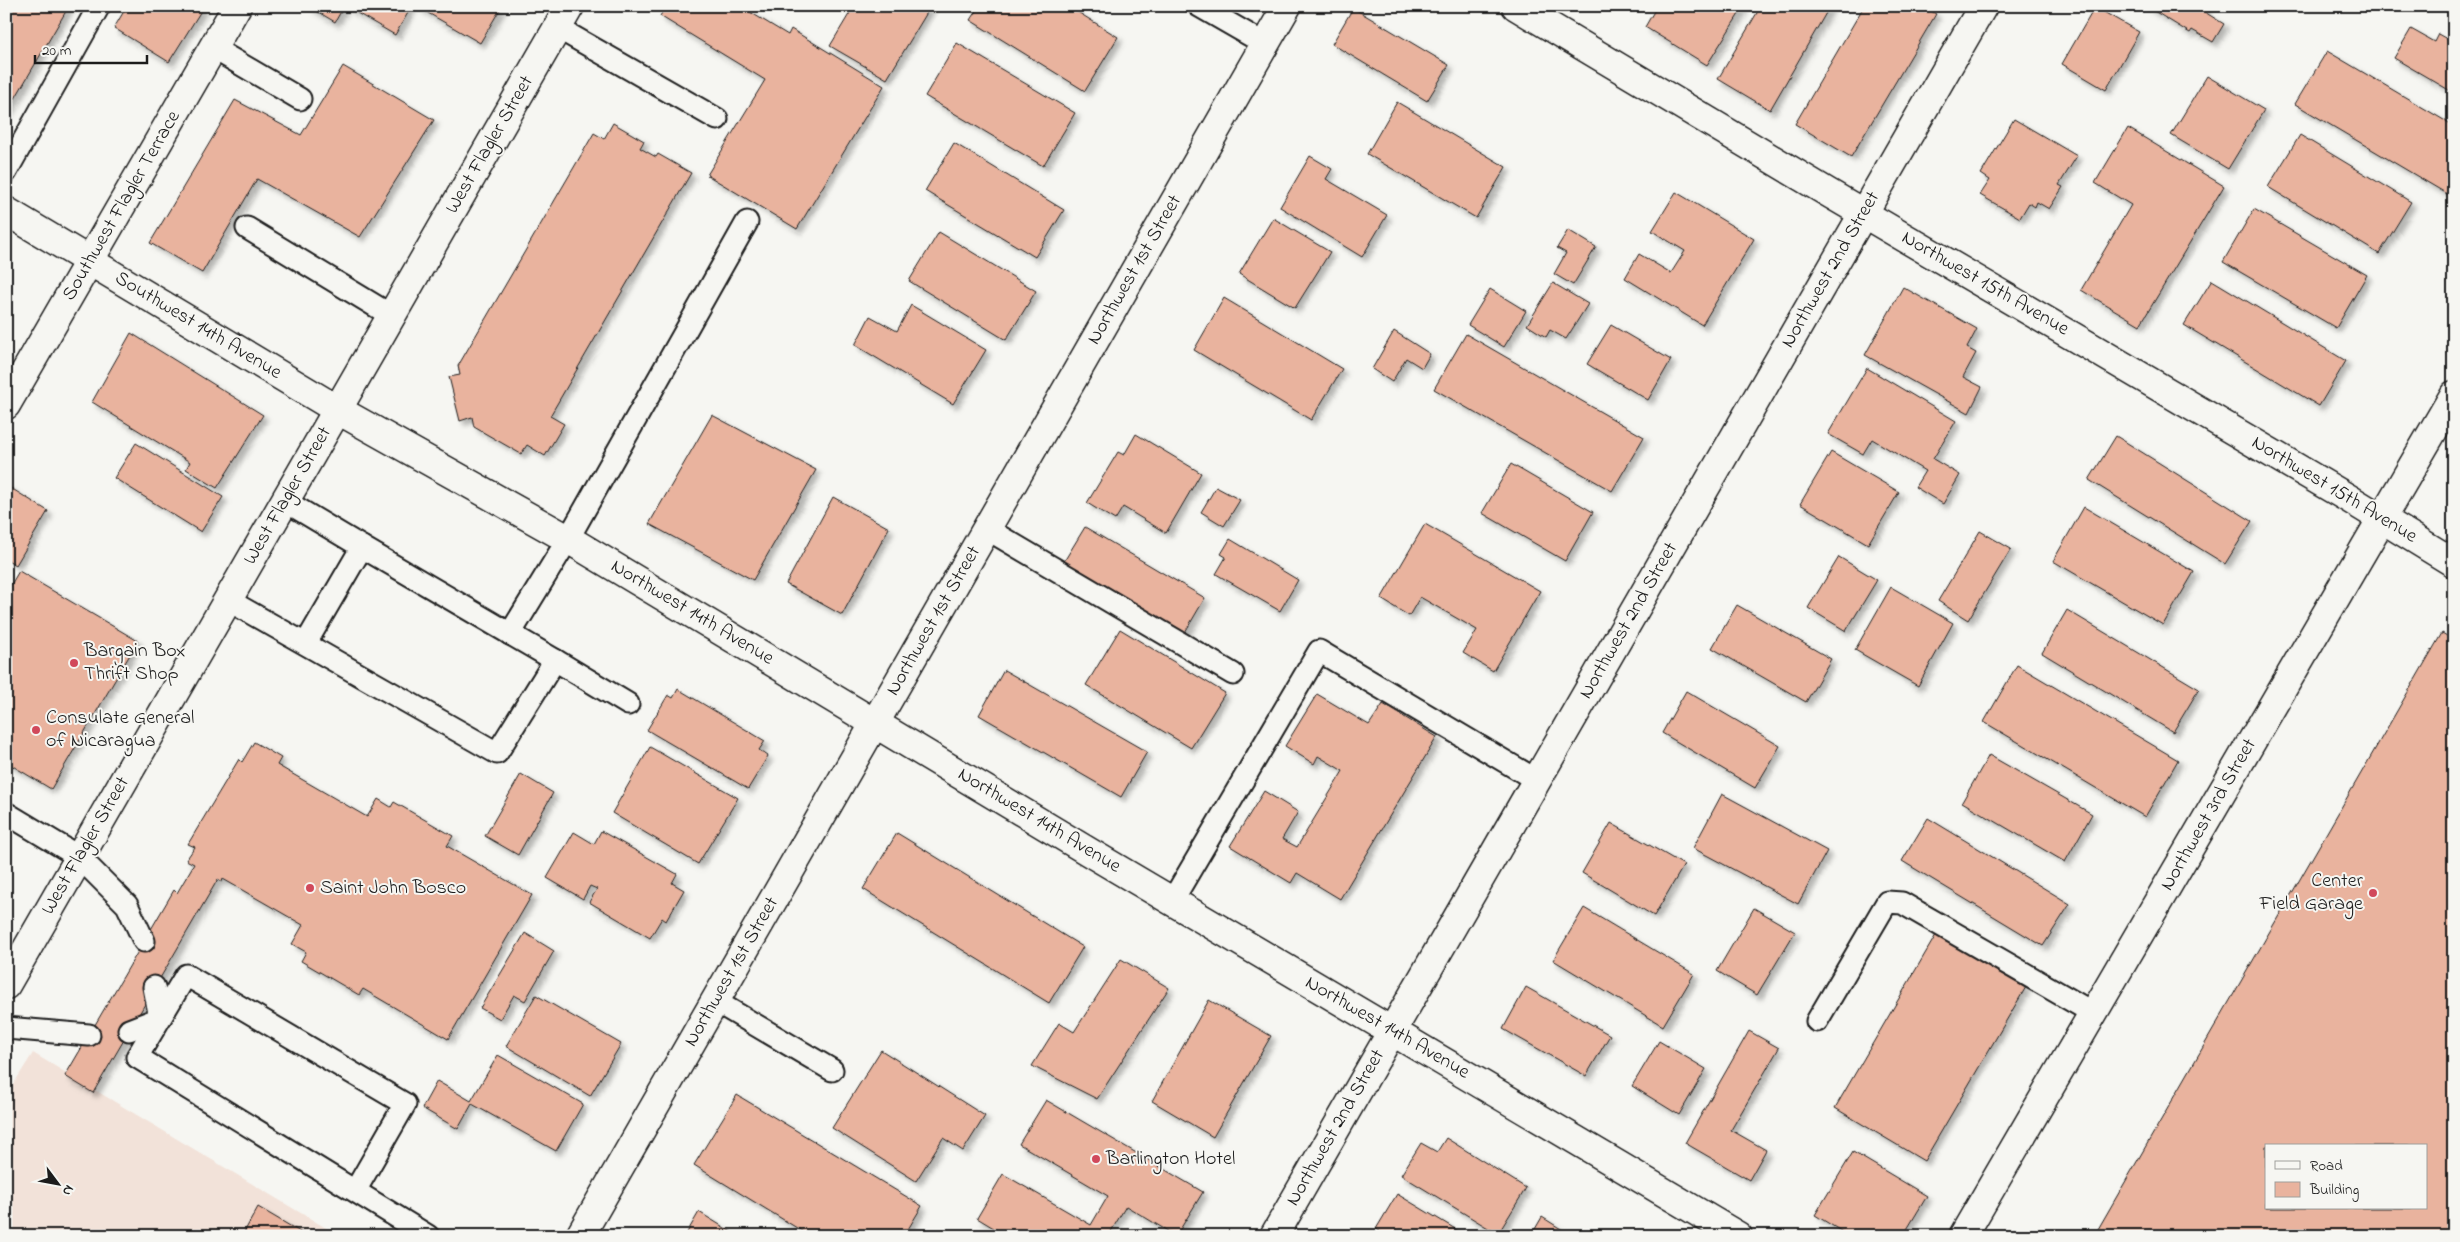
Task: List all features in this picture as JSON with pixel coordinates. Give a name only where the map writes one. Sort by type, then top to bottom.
[{"type":"street","name":"Southwest Flagler Terrace","points":[[6,405],[237,6]]},
{"type":"street","name":"Northwest 1st Street","points":[[580,1236],[1287,6]]},
{"type":"street","name":"Northwest 15th Avenue","points":[[1516,6],[2454,563]]},
{"type":"street","name":"Northwest 2nd Street","points":[[1274,1236],[1984,6]]},
{"type":"street","name":"West Flagler Street","points":[[6,985],[564,17]]},
{"type":"street","name":"Southwest 14th Avenue","points":[[6,211],[338,410]]},
{"type":"street","name":"Northwest 3rd Street","points":[[1963,1236],[2454,394]]},
{"type":"street","name":"Northwest 14th Avenue","points":[[338,410],[568,539],[1172,901],[1738,1236]]},
{"type":"lane","points":[[6,172],[99,6]]},
{"type":"lane","points":[[1199,6],[1264,44]]},
{"type":"lane","points":[[564,17],[717,119]]},
{"type":"lane","points":[[213,48],[300,98]]},
{"type":"lane","points":[[510,634],[568,539],[746,222]]},
{"type":"lane","points":[[247,228],[392,316]]},
{"type":"lane","points":[[285,501],[628,704]]},
{"type":"lane","points":[[987,529],[1233,674]]},
{"type":"lane","points":[[306,643],[362,547]]},
{"type":"lane","points":[[228,600],[497,753],[555,660]]},
{"type":"lane","points":[[1172,901],[1319,651],[1538,781]]},
{"type":"lane","points":[[6,813],[79,857],[126,906],[144,941]]},
{"type":"lane","points":[[1817,1021],[1887,902],[1902,903],[2093,1013]]},
{"type":"lane","points":[[355,1191],[405,1104],[186,975],[137,1057],[428,1236]]},
{"type":"lane","points":[[154,987],[160,1018]]},
{"type":"lane","points":[[715,1001],[832,1070]]},
{"type":"lane","points":[[129,1030],[160,1018]]},
{"type":"lane","points":[[6,1028],[89,1035]]},
{"type":"shaded area","points":[[33,1053],[336,1234],[335,1236],[6,1236],[6,1096]]},
{"type":"building","points":[[6,6],[69,6],[6,114]]},
{"type":"building","points":[[127,6],[204,6],[169,62],[114,28]]},
{"type":"building","points":[[308,6],[344,6],[335,22]]},
{"type":"building","points":[[345,6],[412,6],[395,35]]},
{"type":"building","points":[[416,6],[502,6],[480,43]]},
{"type":"building","points":[[666,6],[740,6],[788,35],[791,29],[884,86],[797,229],[707,175],[765,80],[660,16]]},
{"type":"building","points":[[854,6],[931,6],[887,79],[830,46]]},
{"type":"building","points":[[979,6],[1068,6],[1118,37],[1085,91],[970,20]]},
{"type":"building","points":[[1657,6],[1744,6],[1707,65],[1645,27]]},
{"type":"building","points":[[1761,6],[1830,6],[1770,110],[1718,79]]},
{"type":"building","points":[[1864,6],[1923,6],[1936,14],[1851,157],[1795,124]]},
{"type":"building","points":[[2146,6],[2206,6],[2203,11],[2224,24],[2213,42],[2192,30],[2190,33]]},
{"type":"building","points":[[2095,7],[2139,32],[2106,90],[2062,64]]},
{"type":"building","points":[[1353,8],[1449,65],[1427,101],[1332,44]]},
{"type":"building","points":[[2411,29],[2434,42],[2438,34],[2454,43],[2454,93],[2394,58]]},
{"type":"building","points":[[957,43],[1075,113],[1043,166],[925,96]]},
{"type":"building","points":[[2327,51],[2454,126],[2454,198],[2295,104]]},
{"type":"building","points":[[343,66],[434,120],[360,237],[257,179],[202,273],[150,243],[235,100],[301,135]]},
{"type":"building","points":[[2207,76],[2264,110],[2228,169],[2171,135]]},
{"type":"building","points":[[1397,102],[1506,167],[1476,218],[1367,154]]},
{"type":"building","points":[[2014,119],[2077,156],[2059,185],[2063,187],[2049,209],[2037,202],[2035,207],[2029,203],[2020,218],[1980,195],[1990,180],[1981,174]]},
{"type":"building","points":[[613,123],[644,141],[640,148],[656,157],[658,154],[691,173],[550,416],[564,424],[545,456],[527,445],[521,454],[474,427],[472,417],[460,421],[449,377],[460,375],[458,366],[594,133],[604,139]]},
{"type":"building","points":[[2128,128],[2224,186],[2140,325],[2081,290],[2131,205],[2095,183]]},
{"type":"building","points":[[2300,135],[2411,202],[2379,254],[2268,187]]},
{"type":"building","points":[[954,143],[1064,210],[1035,257],[925,191]]},
{"type":"building","points":[[1310,156],[1332,169],[1326,179],[1387,215],[1362,257],[1280,207]]},
{"type":"building","points":[[1676,192],[1754,239],[1702,325],[1625,278],[1639,254],[1671,273],[1685,251],[1652,231]]},
{"type":"building","points":[[2254,209],[2367,275],[2336,328],[2223,262]]},
{"type":"building","points":[[1273,218],[1330,252],[1295,308],[1239,274]]},
{"type":"building","points":[[1568,230],[1596,247],[1573,285],[1554,274],[1566,253],[1557,248]]},
{"type":"building","points":[[939,232],[1036,291],[1006,340],[909,281]]},
{"type":"building","points":[[2212,280],[2346,361],[2319,406],[2184,325]]},
{"type":"building","points":[[1553,283],[1588,304],[1566,339],[1550,330],[1546,337],[1527,325]]},
{"type":"building","points":[[1903,287],[1977,329],[1967,348],[1976,353],[1963,377],[1982,387],[1969,413],[1865,355]]},
{"type":"building","points":[[1490,289],[1526,311],[1504,347],[1468,325]]},
{"type":"building","points":[[1224,298],[1342,369],[1311,420],[1194,350]]},
{"type":"building","points":[[911,305],[986,350],[953,404],[855,345],[870,316],[897,331]]},
{"type":"building","points":[[1611,325],[1671,360],[1648,400],[1587,364]]},
{"type":"building","points":[[1394,331],[1430,354],[1422,368],[1406,358],[1392,382],[1372,369]]},
{"type":"building","points":[[131,333],[263,415],[217,488],[186,469],[190,462],[92,402]]},
{"type":"building","points":[[1466,334],[1644,437],[1612,491],[1434,389]]},
{"type":"building","points":[[1867,368],[1956,421],[1933,459],[1960,475],[1943,504],[1915,487],[1925,471],[1872,439],[1863,454],[1828,434]]},
{"type":"building","points":[[712,415],[816,470],[753,580],[649,524]]},
{"type":"building","points":[[1136,434],[1201,473],[1166,533],[1123,507],[1115,520],[1087,503],[1118,452],[1124,455]]},
{"type":"building","points":[[2116,436],[2252,521],[2225,564],[2089,480]]},
{"type":"building","points":[[136,443],[223,497],[201,532],[114,478]]},
{"type":"building","points":[[1831,452],[1899,492],[1868,544],[1800,504]]},
{"type":"building","points":[[1511,464],[1593,512],[1565,561],[1482,513]]},
{"type":"building","points":[[6,485],[48,511],[16,565],[6,559]]},
{"type":"building","points":[[1216,487],[1240,500],[1224,526],[1201,512]]},
{"type":"building","points":[[833,497],[889,528],[842,615],[786,584]]},
{"type":"building","points":[[2084,507],[2194,572],[2163,625],[2053,561]]},
{"type":"building","points":[[1425,524],[1540,591],[1493,671],[1463,653],[1477,630],[1420,597],[1409,616],[1381,599]]},
{"type":"building","points":[[1085,527],[1205,598],[1181,639],[1060,568]]},
{"type":"building","points":[[1980,531],[2011,549],[1968,620],[1938,601]]},
{"type":"building","points":[[1230,539],[1298,580],[1280,611],[1216,574],[1226,557],[1221,554]]},
{"type":"building","points":[[1839,557],[1877,580],[1846,631],[1808,608]]},
{"type":"building","points":[[19,571],[138,641],[51,789],[6,762],[6,593]]},
{"type":"building","points":[[1891,587],[1953,623],[1918,686],[1855,650]]},
{"type":"building","points":[[1737,605],[1831,659],[1806,702],[1712,648]]},
{"type":"building","points":[[2067,610],[2199,689],[2173,732],[2042,653]]},
{"type":"building","points":[[1120,629],[1225,693],[1191,748],[1086,685]]},
{"type":"building","name":"Center Field Garage","points":[[2442,633],[2454,640],[2454,1227],[2449,1236],[2094,1236]]},
{"type":"building","points":[[2017,665],[2178,760],[2145,817],[1984,722]]},
{"type":"building","points":[[1004,670],[1147,752],[1121,797],[979,715]]},
{"type":"building","points":[[678,689],[765,741],[759,750],[768,756],[748,789],[647,730],[668,695],[673,698]]},
{"type":"building","points":[[1686,691],[1780,746],[1755,788],[1662,733]]},
{"type":"building","points":[[1317,694],[1369,725],[1383,704],[1437,737],[1340,899],[1297,873],[1291,883],[1230,846],[1264,791],[1298,812],[1282,839],[1297,847],[1343,771],[1318,756],[1314,764],[1285,746]]},
{"type":"building","points":[[254,742],[281,758],[277,765],[367,817],[378,799],[391,807],[394,802],[453,836],[447,846],[532,895],[448,1039],[363,989],[359,995],[301,961],[306,952],[292,944],[303,925],[223,879],[222,882],[218,879],[93,1093],[65,1076],[174,890],[177,893],[194,864],[186,860],[195,847],[188,844],[239,759],[242,762]]},
{"type":"building","points":[[650,747],[738,798],[698,864],[612,813]]},
{"type":"building","points":[[1989,755],[2092,814],[2065,862],[1962,802]]},
{"type":"building","points":[[521,774],[553,793],[518,855],[485,836]]},
{"type":"building","points":[[1722,794],[1827,851],[1798,904],[1693,848]]},
{"type":"building","points":[[1928,818],[2070,904],[2043,946],[1902,861]]},
{"type":"building","points":[[1611,823],[1684,865],[1654,916],[1582,873]]},
{"type":"building","points":[[601,831],[677,874],[672,883],[684,890],[666,921],[662,918],[650,938],[589,902],[597,889],[590,886],[583,899],[547,878],[574,832],[594,844]]},
{"type":"building","points":[[897,833],[1083,947],[1049,1003],[863,889]]},
{"type":"building","points":[[1584,908],[1694,974],[1663,1026],[1553,960]]},
{"type":"building","points":[[1754,908],[1795,932],[1757,995],[1717,971]]},
{"type":"building","points":[[525,933],[554,951],[525,1001],[514,995],[500,1019],[480,1008]]},
{"type":"building","points":[[1936,935],[2026,987],[1924,1161],[1835,1108]]},
{"type":"building","points":[[1121,959],[1169,988],[1097,1099],[1032,1066],[1059,1023],[1074,1032]]},
{"type":"building","points":[[1526,987],[1610,1035],[1586,1076],[1503,1029]]},
{"type":"building","points":[[536,995],[621,1044],[590,1096],[506,1046]]},
{"type":"building","points":[[1209,1000],[1271,1036],[1213,1137],[1152,1101]]},
{"type":"building","points":[[1749,1031],[1779,1048],[1731,1130],[1766,1150],[1749,1180],[1685,1143]]},
{"type":"building","points":[[1659,1041],[1706,1069],[1679,1115],[1632,1086]]},
{"type":"building","points":[[881,1050],[985,1116],[963,1151],[943,1138],[916,1181],[832,1128]]},
{"type":"building","points":[[498,1055],[583,1104],[556,1151],[472,1104],[458,1129],[422,1108],[437,1081],[471,1101]]},
{"type":"building","points":[[737,1095],[922,1206],[904,1236],[810,1236],[694,1165]]},
{"type":"building","name":"Barlington Hotel","points":[[1046,1100],[1203,1192],[1176,1236],[1126,1206],[1110,1233],[1115,1236],[1007,1236],[977,1218],[1003,1174],[1091,1225],[1108,1196],[1019,1144]]},
{"type":"building","points":[[1446,1138],[1526,1188],[1498,1234],[1401,1175],[1421,1143],[1437,1152]]},
{"type":"building","points":[[1853,1152],[1927,1196],[1903,1236],[1849,1236],[1815,1215]]},
{"type":"building","points":[[1397,1194],[1467,1236],[1388,1236],[1376,1229]]},
{"type":"building","points":[[258,1207],[307,1236],[242,1236]]},
{"type":"building","points":[[699,1212],[738,1236],[685,1236]]},
{"type":"building","points":[[1542,1217],[1569,1234],[1568,1236],[1531,1236]]},
{"type":"place","name":"Bargain Box Thrift Shop","points":[[74,663]]},
{"type":"place","name":"Consulate General of Nicaragua","points":[[36,730]]},
{"type":"place","name":"Saint John Bosco","points":[[310,888]]},
{"type":"place","name":"Center Field Garage","points":[[2373,893]]},
{"type":"place","name":"Barlington Hotel","points":[[1096,1159]]}]
